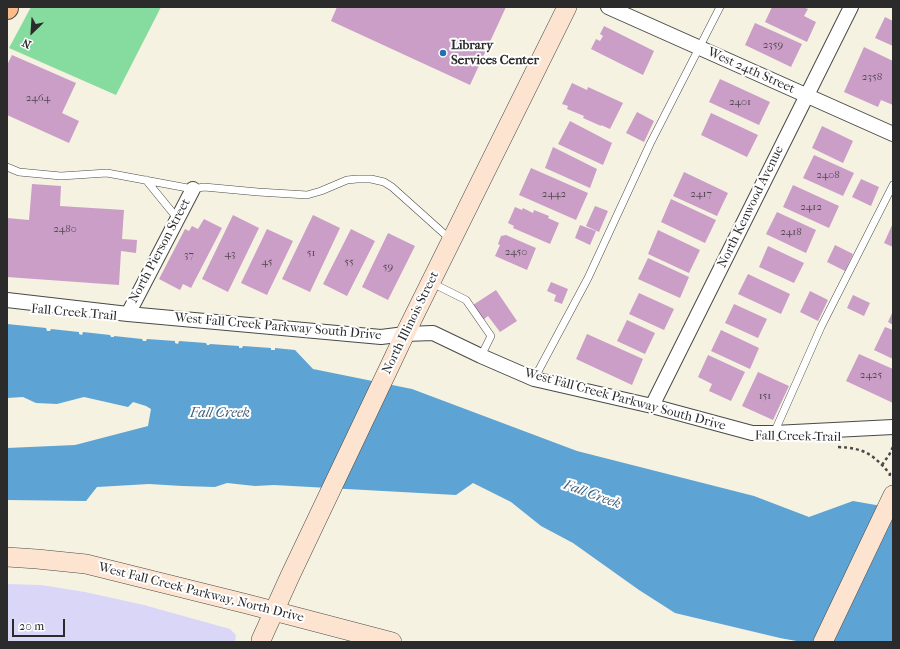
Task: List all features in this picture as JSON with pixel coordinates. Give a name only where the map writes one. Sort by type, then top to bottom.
[{"type":"main road","name":"North Illinois Street","points":[[261,642],[302,551],[430,282],[567,7]]},
{"type":"main road","points":[[823,642],[893,495]]},
{"type":"main road","name":"West Fall Creek Parkway, North Drive","points":[[7,557],[86,564],[392,642]]},
{"type":"street","name":"West 24th Street","points":[[608,7],[893,134]]},
{"type":"street","name":"North Kenwood Avenue","points":[[652,406],[851,7]]},
{"type":"street","name":"North Pierson Street","points":[[128,314],[193,189]]},
{"type":"street","name":"West Fall Creek Parkway South Drive","points":[[7,300],[128,314],[381,337],[433,333],[534,379],[652,406],[752,433],[893,427]]},
{"type":"lane","points":[[534,379],[588,278],[650,144],[720,7]]},
{"type":"lane","points":[[7,167],[19,172],[61,176],[107,173],[193,189],[204,187],[307,195],[347,180],[370,179],[384,182],[392,187],[452,240]]},
{"type":"lane","points":[[146,180],[178,218]]},
{"type":"lane","points":[[774,433],[821,327],[893,185]]},
{"type":"lane","points":[[430,282],[466,300],[491,336],[481,356]]},
{"type":"path","name":"Fall Creek Trail","points":[[837,447],[854,448],[865,452],[873,456],[882,465],[893,447]]},
{"type":"shaded area","points":[[7,584],[41,585],[85,592],[144,605],[230,629],[236,635],[235,642],[7,642]]},
{"type":"green space","points":[[31,7],[161,7],[116,95],[9,48]]},
{"type":"water","name":"Fall Creek","points":[[7,324],[46,328],[47,331],[50,331],[51,329],[79,332],[79,334],[82,335],[83,332],[110,335],[111,337],[142,339],[143,341],[146,341],[147,339],[175,341],[175,343],[178,344],[179,341],[206,343],[207,345],[239,346],[239,348],[242,348],[243,346],[271,348],[271,350],[275,350],[275,348],[295,350],[313,369],[412,389],[577,451],[754,496],[809,517],[853,501],[893,508],[893,642],[802,642],[675,613],[639,590],[573,543],[541,526],[511,502],[473,483],[456,495],[274,485],[255,486],[227,483],[215,487],[149,484],[97,487],[86,501],[7,500],[7,448],[75,445],[148,426],[151,409],[133,402],[128,407],[84,397],[57,404],[36,403],[23,397],[7,398]]},
{"type":"building","name":"Library Services Center","points":[[337,7],[506,7],[470,85],[331,21]]},
{"type":"building","points":[[772,7],[803,7],[808,9],[804,16],[816,22],[807,42],[765,22]]},
{"type":"building","points":[[885,17],[893,21],[893,46],[875,38]]},
{"type":"building","points":[[755,23],[802,44],[791,67],[745,45]]},
{"type":"building","points":[[604,26],[654,51],[643,75],[591,49],[596,39],[600,41],[603,36],[600,34]]},
{"type":"building","points":[[864,47],[893,61],[893,105],[881,100],[878,107],[844,92]]},
{"type":"building","points":[[12,55],[76,83],[62,113],[79,121],[69,143],[7,115],[7,65]]},
{"type":"building","points":[[720,79],[770,102],[759,125],[709,102]]},
{"type":"building","points":[[572,83],[587,90],[588,87],[623,103],[610,129],[583,118],[584,116],[567,109],[568,106],[562,104]]},
{"type":"building","points":[[637,112],[654,121],[644,142],[626,133]]},
{"type":"building","points":[[711,113],[758,135],[747,157],[701,135]]},
{"type":"building","points":[[570,121],[612,143],[603,165],[558,144]]},
{"type":"building","points":[[822,126],[853,141],[843,163],[812,148]]},
{"type":"building","points":[[553,147],[597,169],[590,188],[545,168]]},
{"type":"building","points":[[814,155],[854,173],[843,196],[803,178]]},
{"type":"building","points":[[531,168],[588,193],[576,220],[519,195]]},
{"type":"building","points":[[684,172],[728,193],[717,216],[673,196]]},
{"type":"building","points":[[861,179],[879,187],[871,206],[852,197]]},
{"type":"building","points":[[32,184],[61,186],[60,206],[124,210],[122,239],[137,240],[136,253],[121,251],[119,285],[7,277],[7,218],[29,220]]},
{"type":"building","points":[[793,185],[839,206],[829,228],[783,207]]},
{"type":"building","points":[[671,199],[716,220],[705,243],[661,222]]},
{"type":"building","points":[[595,206],[608,211],[599,232],[586,226]]},
{"type":"building","points":[[515,207],[522,210],[523,208],[533,213],[534,210],[549,216],[548,218],[559,223],[550,244],[513,228],[514,226],[508,223]]},
{"type":"building","points":[[777,212],[816,230],[806,253],[766,234]]},
{"type":"building","points":[[233,215],[259,228],[228,292],[202,279]]},
{"type":"building","points":[[313,215],[340,228],[310,292],[282,279]]},
{"type":"building","points":[[204,219],[222,228],[191,288],[183,284],[180,290],[159,279],[185,229],[189,231],[192,226],[198,229]]},
{"type":"building","points":[[893,223],[893,247],[884,243]]},
{"type":"building","points":[[580,225],[596,231],[590,245],[575,238]]},
{"type":"building","points":[[267,229],[293,241],[267,295],[241,283]]},
{"type":"building","points":[[351,229],[375,241],[347,296],[323,284]]},
{"type":"building","points":[[658,230],[700,250],[689,273],[648,254]]},
{"type":"building","points":[[388,233],[415,246],[388,300],[362,287]]},
{"type":"building","points":[[506,235],[536,248],[527,270],[495,256],[500,245],[498,244],[501,236]]},
{"type":"building","points":[[835,245],[853,254],[845,271],[827,262]]},
{"type":"building","points":[[768,246],[804,263],[794,283],[759,267]]},
{"type":"building","points":[[648,258],[689,277],[680,298],[638,279]]},
{"type":"building","points":[[748,274],[790,294],[781,314],[738,294]]},
{"type":"building","points":[[551,282],[568,289],[562,304],[554,301],[556,295],[547,291]]},
{"type":"building","points":[[496,290],[517,321],[500,332],[488,316],[483,320],[473,305]]},
{"type":"building","points":[[810,291],[828,300],[818,321],[800,312]]},
{"type":"building","points":[[639,293],[674,309],[664,330],[629,314]]},
{"type":"building","points":[[853,295],[870,303],[864,316],[847,308]]},
{"type":"building","points":[[734,304],[767,319],[758,338],[725,323]]},
{"type":"building","points":[[893,311],[893,325],[888,322]]},
{"type":"building","points":[[627,320],[655,333],[645,354],[617,341]]},
{"type":"building","points":[[885,327],[893,330],[893,359],[874,350]]},
{"type":"building","points":[[721,330],[759,348],[750,369],[711,351]]},
{"type":"building","points":[[587,334],[643,359],[632,385],[576,359]]},
{"type":"building","points":[[859,354],[893,369],[893,403],[846,381]]},
{"type":"building","points":[[708,355],[745,372],[731,401],[709,391],[712,384],[698,377]]},
{"type":"building","points":[[758,372],[789,386],[773,420],[742,406]]},
{"type":"place","name":"Library Services Center","points":[[443,53]]}]
